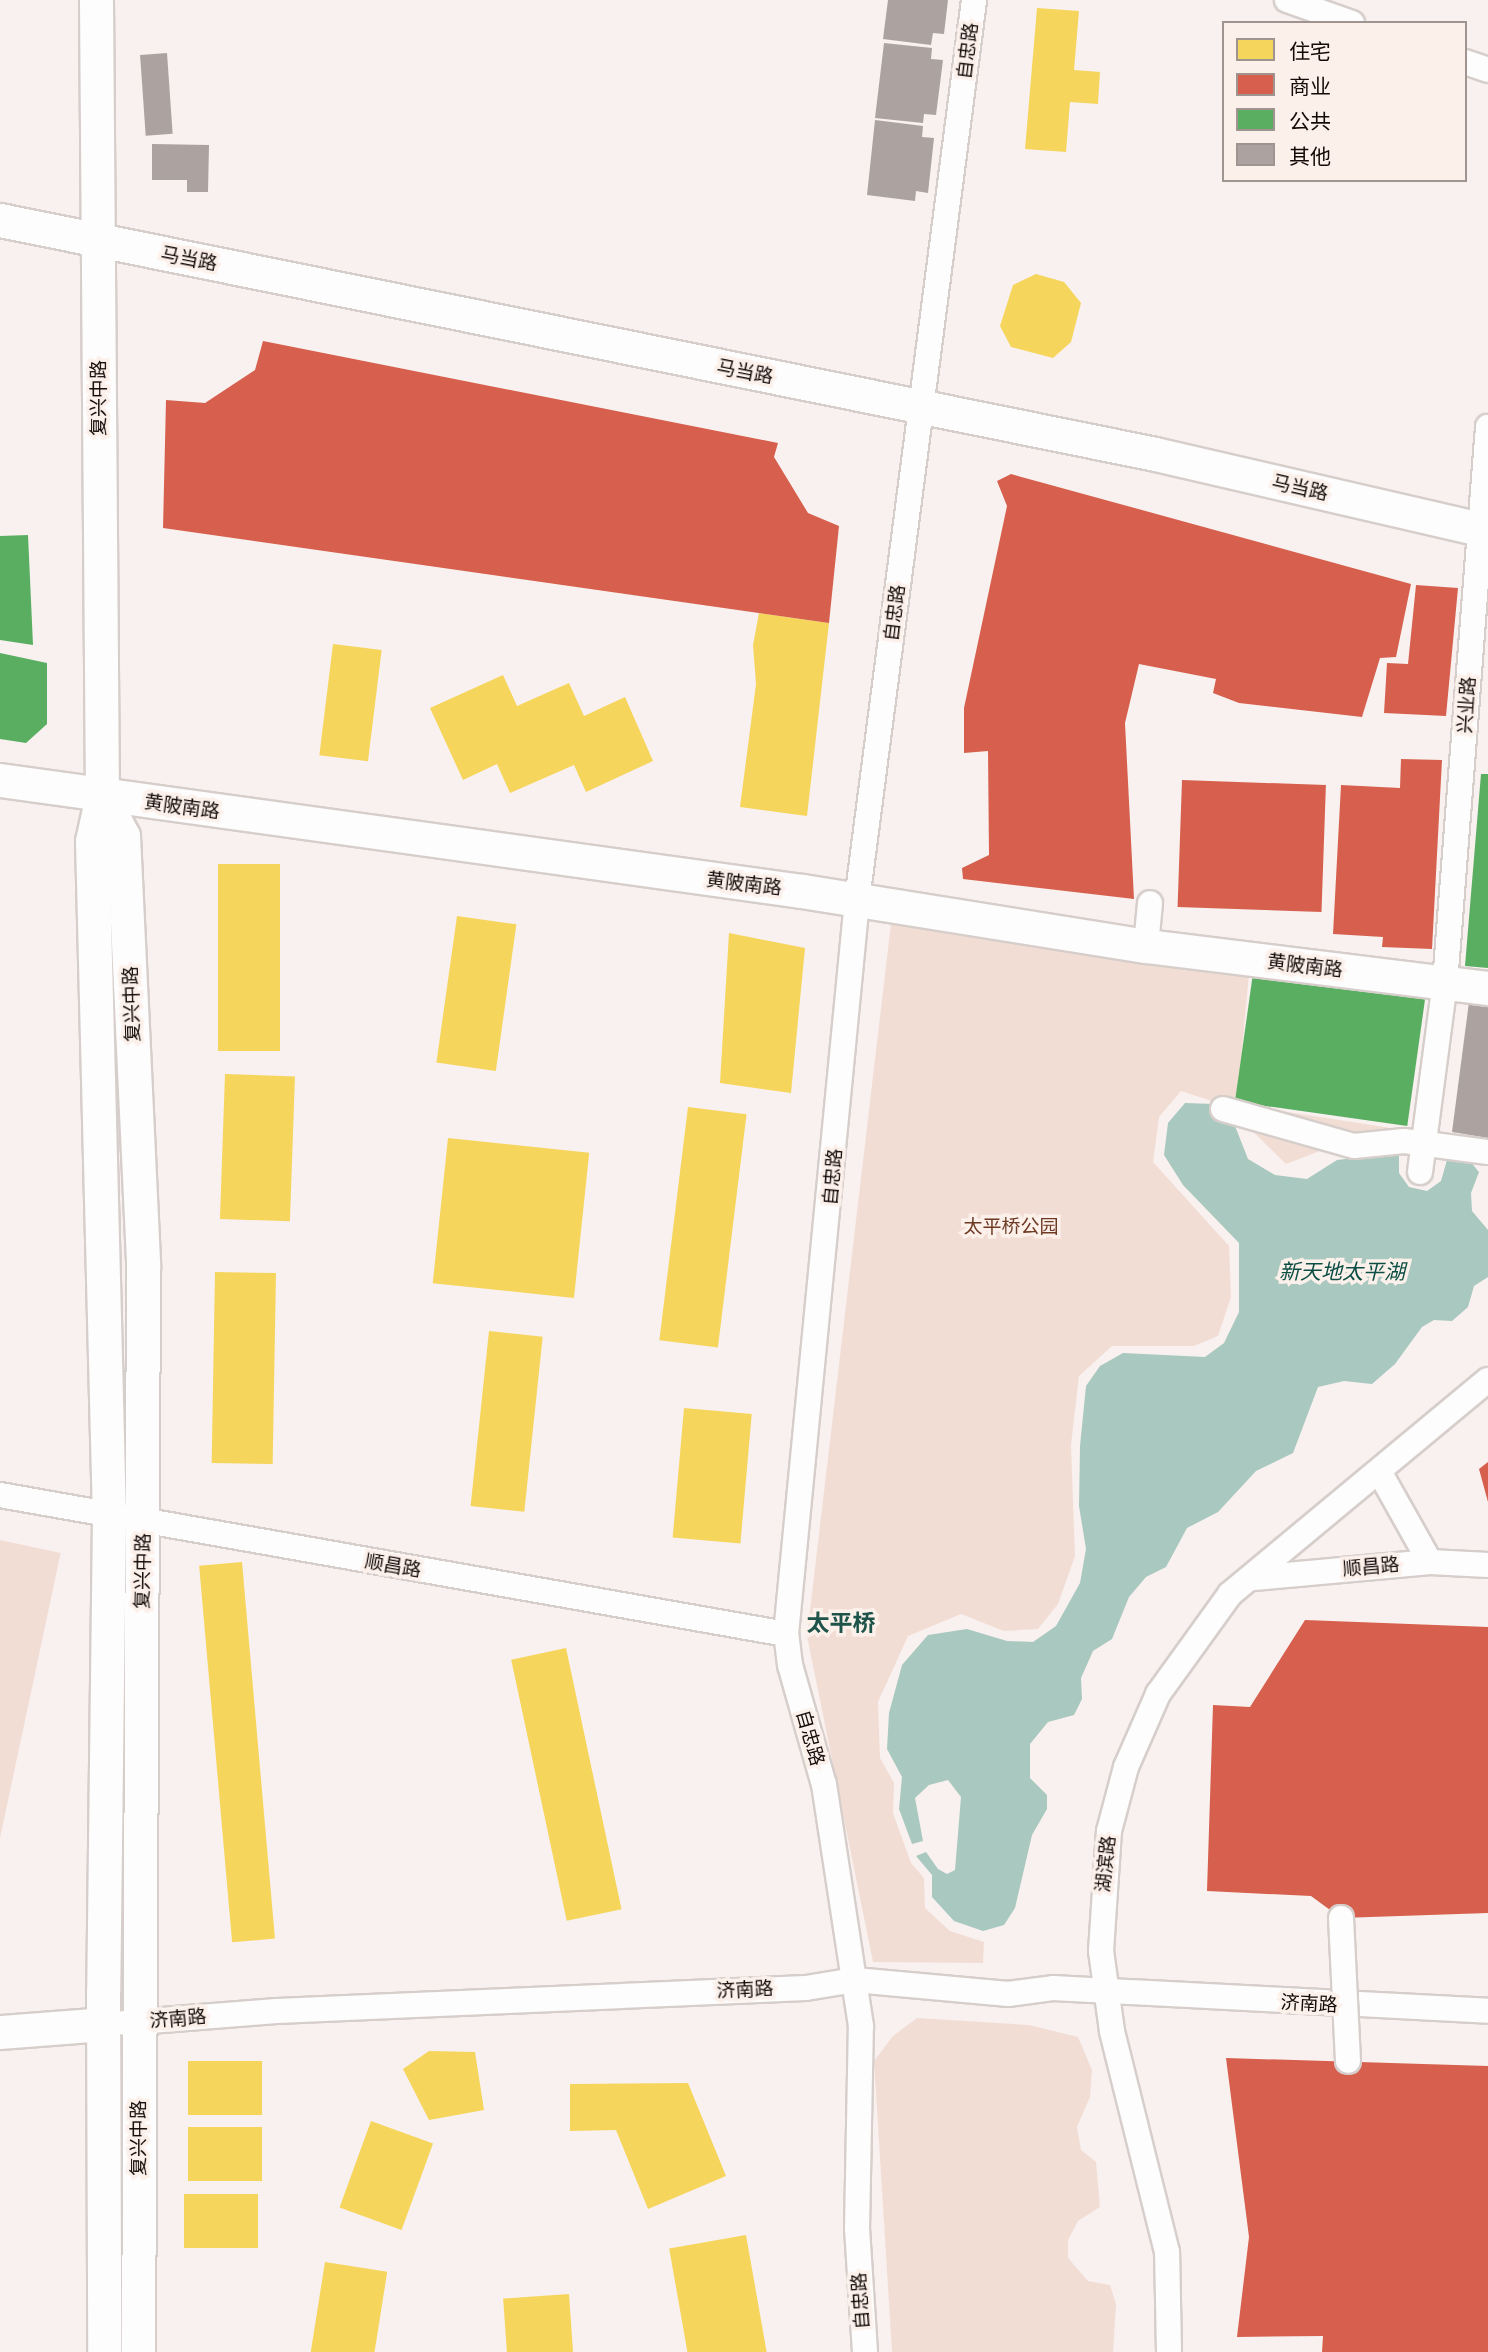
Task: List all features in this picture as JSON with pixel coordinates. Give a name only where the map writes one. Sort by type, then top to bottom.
[{"type":"main road","name":"复兴中路","points":[[96,0],[103,796],[92,841],[109,1517],[103,2024],[104,2352]]},
{"type":"main road","name":"马当路","points":[[0,220],[1155,454],[1484,530]]},
{"type":"main road","name":"黄陂南路","points":[[0,780],[857,900],[1146,946],[1488,988]]},
{"type":"main road","name":"复兴中路","points":[[103,796],[124,836],[143,1266],[144,1523],[138,2352]]},
{"type":"main road","name":"济南路","points":[[0,2032],[103,2024]]},
{"type":"street","name":"自忠路","points":[[865,2352],[857,2229],[861,2026],[856,1980],[826,1798],[790,1665],[786,1634],[857,900],[974,0]]},
{"type":"street","points":[[1287,0],[1346,21]]},
{"type":"street","points":[[1467,63],[1488,70]]},
{"type":"street","name":"兴业路","points":[[1420,1172],[1445,983],[1484,530],[1488,427]]},
{"type":"street","points":[[1146,946],[1150,903]]},
{"type":"street","points":[[1223,1109],[1354,1146],[1424,1143],[1488,1152]]},
{"type":"street","name":"湖滨路","points":[[1169,2352],[1167,2252],[1105,1991],[1101,1951],[1107,1843],[1126,1767],[1158,1694],[1206,1621],[1230,1594],[1254,1578],[1488,1380]]},
{"type":"street","points":[[1380,1473],[1430,1562]]},
{"type":"street","name":"顺昌路","points":[[0,1495],[109,1517],[786,1634]]},
{"type":"street","name":"顺昌路","points":[[1254,1578],[1430,1562],[1488,1565]]},
{"type":"street","points":[[1341,1918],[1348,2061]]},
{"type":"street","name":"济南路","points":[[103,2024],[277,2011],[806,1988],[856,1980],[1008,1994],[1052,1988],[1488,2011]]},
{"type":"green space","name":"太平桥公园","points":[[892,915],[1250,963],[1237,1104],[1488,1143],[1325,1149],[1286,1164],[1227,1106],[1181,1091],[1159,1117],[1153,1162],[1229,1246],[1231,1297],[1218,1336],[1194,1346],[1112,1346],[1079,1376],[1071,1445],[1075,1556],[1058,1604],[1038,1629],[1004,1631],[961,1614],[908,1636],[878,1702],[880,1758],[894,1783],[893,1813],[911,1863],[924,1878],[925,1908],[950,1931],[984,1942],[983,1963],[873,1962],[807,1636]]},
{"type":"green space","points":[[0,1540],[61,1553],[0,1838]]},
{"type":"green space","points":[[917,2018],[1029,2025],[1078,2037],[1092,2070],[1090,2097],[1077,2127],[1081,2150],[1096,2162],[1100,2207],[1078,2221],[1068,2240],[1068,2258],[1088,2281],[1110,2285],[1116,2304],[1113,2352],[892,2352],[874,2061],[893,2036]]},
{"type":"water","name":"新天地太平湖","points":[[1185,1103],[1214,1104],[1235,1126],[1248,1159],[1275,1175],[1307,1179],[1337,1160],[1399,1153],[1399,1173],[1409,1187],[1427,1191],[1441,1181],[1449,1153],[1469,1160],[1479,1172],[1471,1193],[1472,1211],[1488,1230],[1488,1277],[1474,1286],[1468,1307],[1452,1321],[1434,1320],[1422,1327],[1395,1364],[1372,1384],[1344,1381],[1318,1387],[1293,1453],[1256,1471],[1218,1512],[1187,1528],[1166,1567],[1146,1577],[1129,1597],[1112,1639],[1093,1651],[1081,1678],[1082,1699],[1074,1715],[1048,1722],[1030,1744],[1030,1778],[1047,1795],[1047,1809],[1032,1835],[1015,1908],[1004,1925],[983,1931],[954,1921],[932,1897],[932,1875],[916,1856],[926,1852],[938,1869],[947,1874],[955,1870],[961,1797],[948,1780],[929,1785],[915,1798],[923,1841],[912,1844],[899,1809],[902,1777],[887,1749],[889,1713],[902,1665],[928,1635],[967,1629],[1007,1641],[1033,1642],[1056,1626],[1080,1583],[1086,1549],[1079,1506],[1080,1446],[1086,1386],[1100,1366],[1123,1353],[1205,1357],[1224,1343],[1239,1312],[1239,1243],[1183,1185],[1164,1155],[1168,1123]]},
{"type":"building: 住宅","points":[[1037,8],[1079,11],[1074,70],[1100,72],[1098,104],[1070,102],[1066,152],[1025,149]]},
{"type":"building: 住宅","points":[[1036,274],[1064,282],[1081,303],[1071,342],[1053,358],[1011,347],[1000,326],[1013,285]]},
{"type":"building: 住宅","points":[[759,613],[829,623],[807,816],[740,807],[756,684],[753,645]]},
{"type":"building: 住宅","points":[[333,644],[382,650],[368,761],[319,755]]},
{"type":"building: 住宅","points":[[503,675],[517,706],[569,683],[584,716],[625,697],[653,761],[586,792],[574,765],[510,793],[497,764],[463,780],[430,708]]},
{"type":"building: 住宅","points":[[218,864],[280,864],[280,1051],[218,1051]]},
{"type":"building: 住宅","points":[[457,916],[516,924],[496,1071],[436,1063]]},
{"type":"building: 住宅","points":[[729,933],[805,948],[791,1093],[720,1083]]},
{"type":"building: 住宅","points":[[225,1074],[295,1076],[290,1221],[220,1219]]},
{"type":"building: 住宅","points":[[688,1107],[747,1114],[718,1347],[659,1340]]},
{"type":"building: 住宅","points":[[448,1138],[589,1153],[574,1298],[433,1283]]},
{"type":"building: 住宅","points":[[215,1272],[276,1273],[273,1464],[212,1463]]},
{"type":"building: 住宅","points":[[489,1331],[543,1337],[524,1512],[471,1506]]},
{"type":"building: 住宅","points":[[684,1408],[752,1414],[740,1543],[673,1538]]},
{"type":"building: 住宅","points":[[242,1562],[275,1939],[232,1942],[199,1566]]},
{"type":"building: 住宅","points":[[566,1648],[622,1909],[567,1921],[511,1660]]},
{"type":"building: 住宅","points":[[429,2051],[475,2052],[484,2110],[429,2120],[403,2069]]},
{"type":"building: 住宅","points":[[188,2061],[262,2061],[262,2115],[188,2115]]},
{"type":"building: 住宅","points":[[688,2083],[726,2176],[648,2209],[616,2130],[570,2131],[570,2084]]},
{"type":"building: 住宅","points":[[371,2121],[433,2144],[402,2230],[340,2207]]},
{"type":"building: 住宅","points":[[188,2127],[262,2127],[262,2181],[188,2181]]},
{"type":"building: 住宅","points":[[184,2194],[258,2194],[258,2248],[184,2248]]},
{"type":"building: 住宅","points":[[746,2235],[767,2352],[687,2352],[669,2249]]},
{"type":"building: 住宅","points":[[325,2262],[387,2272],[375,2352],[311,2352]]},
{"type":"building: 住宅","points":[[569,2294],[573,2352],[507,2352],[503,2299]]},
{"type":"building: 商业","points":[[263,341],[778,443],[774,457],[808,513],[839,526],[829,623],[163,528],[166,400],[205,403],[255,370]]},
{"type":"building: 商业","points":[[1011,474],[1411,584],[1396,657],[1380,658],[1362,717],[1239,703],[1213,693],[1216,679],[1139,664],[1125,723],[1134,899],[963,879],[962,868],[989,855],[988,751],[964,753],[964,708],[1007,506],[997,481]]},
{"type":"building: 商业","points":[[1416,585],[1458,588],[1446,716],[1384,713],[1387,663],[1408,664]]},
{"type":"building: 商业","points":[[1401,759],[1442,760],[1432,949],[1382,947],[1383,937],[1333,934],[1341,785],[1400,788]]},
{"type":"building: 商业","points":[[1182,780],[1326,785],[1321,912],[1178,907]]},
{"type":"building: 商业","points":[[1488,1462],[1488,1502],[1479,1469]]},
{"type":"building: 商业","points":[[1305,1620],[1488,1627],[1488,1913],[1341,1918],[1311,1896],[1207,1891],[1213,1705],[1250,1707]]},
{"type":"building: 商业","points":[[1226,2058],[1488,2066],[1488,2352],[1322,2352],[1323,2336],[1237,2337],[1249,2237]]},
{"type":"building: 公共","points":[[28,535],[33,645],[0,640],[0,536]]},
{"type":"building: 公共","points":[[0,653],[47,663],[47,724],[26,743],[0,739]]},
{"type":"building: 公共","points":[[1481,774],[1488,774],[1488,968],[1465,966]]},
{"type":"building: 公共","points":[[1254,966],[1426,990],[1407,1126],[1235,1102]]},
{"type":"building: 其他","points":[[888,0],[948,0],[944,34],[933,33],[931,45],[883,39]]},
{"type":"building: 其他","points":[[884,43],[932,48],[931,59],[943,60],[936,115],[924,114],[923,123],[875,118]]},
{"type":"building: 其他","points":[[167,53],[173,134],[146,136],[140,55]]},
{"type":"building: 其他","points":[[875,120],[923,126],[922,137],[934,138],[928,193],[916,191],[915,201],[867,195]]},
{"type":"building: 其他","points":[[152,144],[209,145],[208,192],[187,192],[187,180],[152,180]]},
{"type":"building: 其他","points":[[1469,1002],[1488,1005],[1488,1138],[1452,1132]]},
{"type":"district","name":"太平桥","points":[[841,1622]]}]
